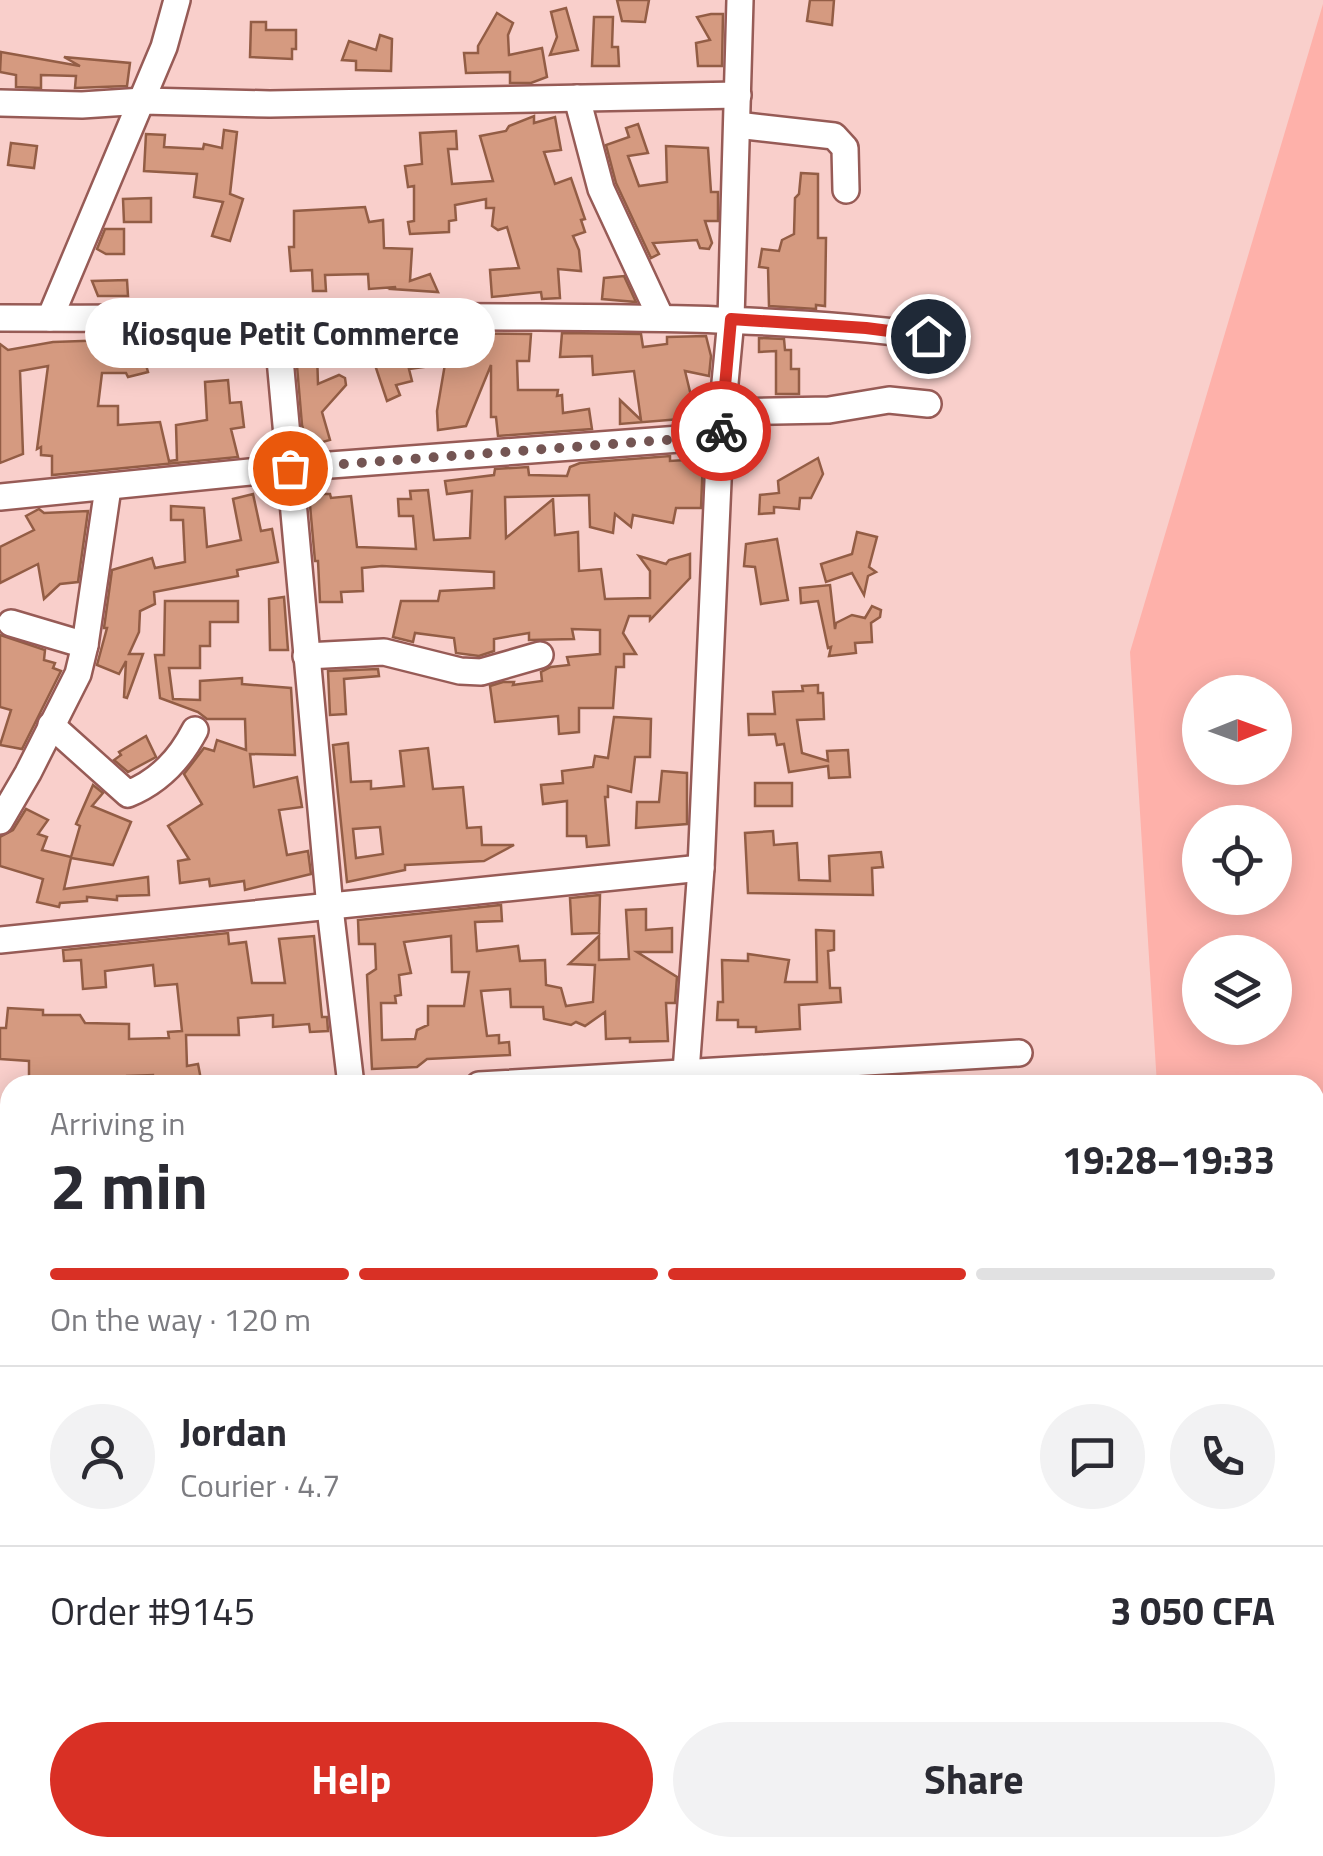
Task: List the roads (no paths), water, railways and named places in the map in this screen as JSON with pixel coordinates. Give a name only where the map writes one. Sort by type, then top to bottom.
[{"type":"street","points":[[50,318],[164,47],[177,0]]},
{"type":"street","points":[[685,1075],[701,868],[722,424],[731,319],[740,0]]},
{"type":"street","points":[[0,103],[270,104],[738,95]]},
{"type":"street","points":[[577,98],[600,189],[662,318]]},
{"type":"street","points":[[737,125],[834,136],[845,148],[846,190]]},
{"type":"street","points":[[276,315],[330,908],[350,1075]]},
{"type":"street","points":[[3,323],[50,318],[276,315],[662,318],[866,328],[928,336]]},
{"type":"street","points":[[0,497],[722,424],[889,400],[928,404]]},
{"type":"street","points":[[0,821],[78,674],[108,488]]},
{"type":"street","points":[[11,624],[85,645]]},
{"type":"street","points":[[306,656],[384,652],[460,671],[481,672],[540,655]]},
{"type":"street","points":[[52,724],[128,794],[142,788],[180,758],[195,730]]},
{"type":"street","points":[[0,940],[701,868]]},
{"type":"street","points":[[736,1075],[1018,1053]]},
{"type":"place","name":"Kiosque Petit Commerce","points":[[290,468]]}]
